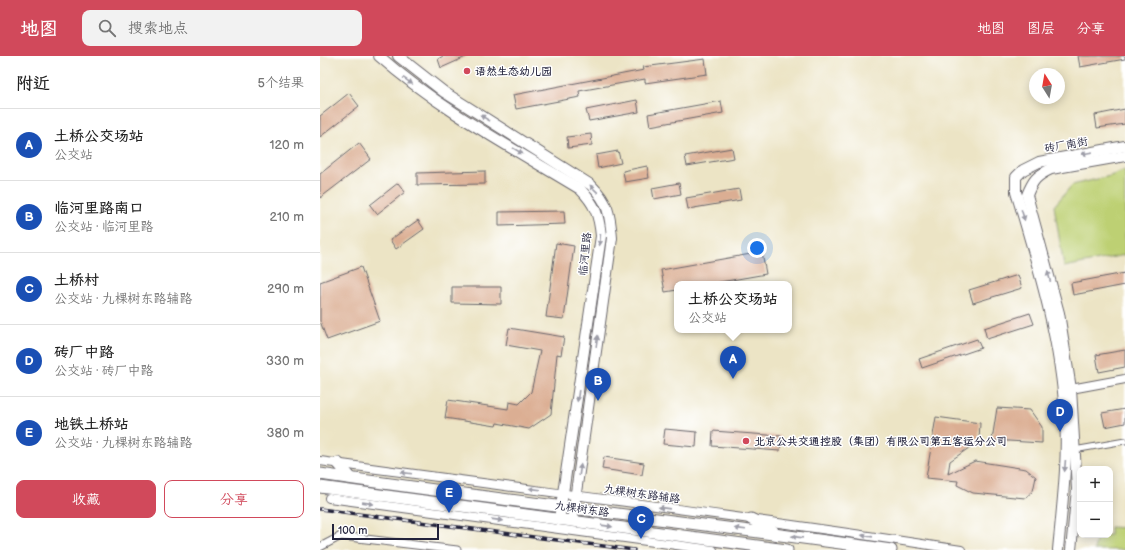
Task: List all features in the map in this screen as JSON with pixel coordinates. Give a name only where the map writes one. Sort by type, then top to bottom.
[{"type":"highway","points":[[338,464],[351,478]]},
{"type":"highway","name":"九棵树东路","points":[[320,474],[439,492],[561,506],[891,550]]},
{"type":"highway","name":"九棵树东路","points":[[320,487],[572,521],[742,547],[786,550]]},
{"type":"highway","points":[[751,520],[779,534]]},
{"type":"main road","name":"临河里路","points":[[379,56],[402,76],[451,111],[580,189],[589,198],[594,206],[599,222],[601,236],[559,520]]},
{"type":"main road","points":[[398,56],[444,92],[591,184],[606,203],[612,238],[572,521]]},
{"type":"main road","name":"砖厂南街","points":[[1058,550],[1066,449],[1061,370],[1049,305],[1016,192],[1016,177],[1023,170],[1039,162],[1125,146]]},
{"type":"main road","name":"砖厂南街","points":[[1071,389],[1059,313],[1027,194],[1032,181],[1040,174],[1051,169],[1125,156]]},
{"type":"main road","points":[[1071,389],[1076,489],[1071,550]]},
{"type":"street","points":[[1071,389],[1125,379]]},
{"type":"street","points":[[1074,450],[1125,441]]},
{"type":"street","name":"九棵树东路辅路","points":[[320,461],[563,493],[961,550]]},
{"type":"street","points":[[329,498],[713,550]]},
{"type":"street","points":[[320,547],[341,536],[457,550]]},
{"type":"green space","points":[[1125,170],[1125,255],[1064,267],[1054,206],[1072,185],[1110,176]]},
{"type":"green space","points":[[1113,527],[1125,528],[1125,550],[1094,550],[1096,538],[1113,538]]},
{"type":"building","points":[[443,56],[468,56],[441,68],[438,59]]},
{"type":"building","points":[[1078,56],[1125,56],[1125,59],[1080,67]]},
{"type":"building","points":[[705,59],[707,74],[645,83],[645,79],[579,91],[580,97],[516,109],[513,95],[644,70],[643,67]]},
{"type":"building","points":[[349,93],[359,106],[320,137],[320,116]]},
{"type":"building","points":[[637,100],[639,112],[589,121],[586,110]]},
{"type":"building","points":[[721,101],[723,113],[650,126],[648,114]]},
{"type":"building","points":[[1125,109],[1125,124],[1097,128],[1095,115]]},
{"type":"building","points":[[591,134],[592,145],[568,148],[567,137]]},
{"type":"building","points":[[359,143],[371,159],[320,198],[320,174]]},
{"type":"building","points":[[732,148],[734,158],[687,166],[685,156]]},
{"type":"building","points":[[618,151],[621,163],[598,168],[596,155]]},
{"type":"building","points":[[647,166],[649,178],[625,182],[623,171]]},
{"type":"building","points":[[485,171],[485,184],[417,185],[417,173]]},
{"type":"building","points":[[398,183],[405,192],[377,214],[370,205]]},
{"type":"building","points":[[679,183],[681,194],[654,199],[652,188]]},
{"type":"building","points":[[739,189],[741,200],[688,209],[686,198]]},
{"type":"building","points":[[564,211],[565,224],[499,226],[499,212]]},
{"type":"building","points":[[418,220],[424,229],[396,249],[390,240]]},
{"type":"building","points":[[556,243],[574,246],[564,319],[546,317]]},
{"type":"building","points":[[762,252],[766,274],[726,281],[674,281],[674,290],[665,292],[661,270]]},
{"type":"building","points":[[361,267],[380,321],[327,340],[320,321],[320,282]]},
{"type":"building","points":[[1125,273],[1125,285],[1073,295],[1071,283]]},
{"type":"building","points":[[1018,275],[1022,288],[973,303],[969,290]]},
{"type":"building","points":[[452,287],[501,287],[501,304],[452,303]]},
{"type":"building","points":[[1030,313],[1034,324],[987,339],[984,328]]},
{"type":"building","points":[[509,328],[564,337],[561,355],[557,354],[551,414],[529,429],[497,423],[496,426],[445,418],[448,400],[508,409],[509,402],[519,404],[531,392],[540,351],[506,345]]},
{"type":"building","points":[[977,339],[981,348],[922,368],[919,359]]},
{"type":"building","points":[[1125,350],[1125,367],[1099,372],[1096,355]]},
{"type":"building","points":[[997,408],[1030,410],[1042,427],[1042,443],[992,440]]},
{"type":"building","points":[[1125,409],[1125,423],[1105,427],[1102,413]]},
{"type":"building","points":[[936,417],[980,423],[979,441],[950,461],[948,474],[975,461],[1026,469],[1036,477],[1033,491],[1025,498],[973,493],[957,485],[958,481],[926,478]]},
{"type":"building","points":[[665,429],[697,432],[696,447],[663,444]]},
{"type":"building","name":"北京公共交通控股（集团）有限公司第五客运分公司","points":[[713,431],[781,436],[780,451],[712,446]]},
{"type":"building","points":[[604,457],[644,463],[642,475],[602,469]]},
{"type":"railway","points":[[320,509],[634,550]]},
{"type":"place","name":"语然生态幼儿园","points":[[467,71]]},
{"type":"place","name":"土桥公交场站","points":[[733,379]]},
{"type":"place","name":"临河里路南口","points":[[598,401]]},
{"type":"place","name":"砖厂中路","points":[[1060,432]]},
{"type":"place","name":"北京公共交通控股（集团）有限公司第五客运分公司","points":[[746,441]]},
{"type":"place","name":"地铁土桥站","points":[[449,513]]},
{"type":"place","name":"土桥村","points":[[641,539]]}]
